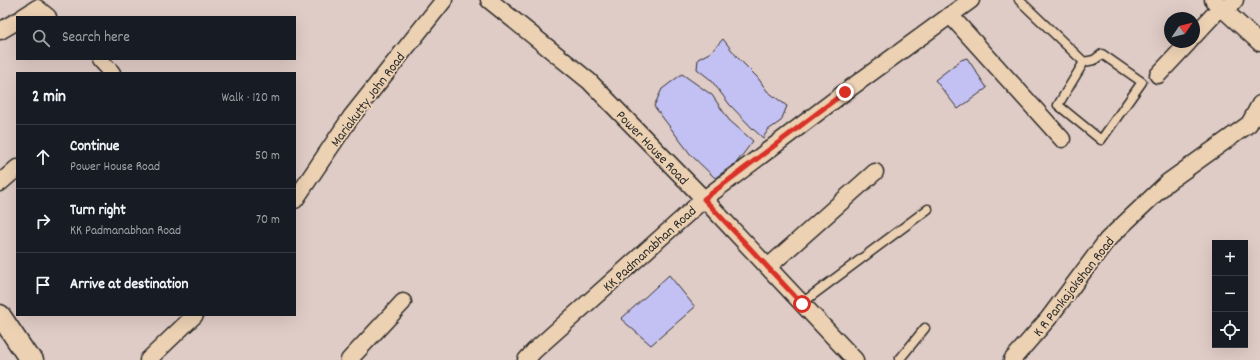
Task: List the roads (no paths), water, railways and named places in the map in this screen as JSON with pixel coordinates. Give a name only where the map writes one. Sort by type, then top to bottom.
[{"type":"street","name":"Mariakutty John Road","points":[[296,199],[351,117],[444,0]]},
{"type":"street","name":"KK Padmanabhan Road","points":[[526,360],[534,351],[704,199],[845,92],[971,0]]},
{"type":"street","name":"Power House Road","points":[[500,3],[588,81],[704,199],[855,360]]},
{"type":"street","points":[[1200,30],[1224,5],[1260,43]]},
{"type":"street","points":[[25,16],[37,8],[47,16]]},
{"type":"street","points":[[950,15],[1062,139]]},
{"type":"street","points":[[0,31],[16,22]]},
{"type":"street","points":[[1158,75],[1183,48]]},
{"type":"street","points":[[100,60],[111,72]]},
{"type":"street","name":"K R Pankajakshan Road","points":[[1012,360],[1048,319],[1106,240],[1168,182],[1249,124],[1260,104]]},
{"type":"street","points":[[0,183],[16,169]]},
{"type":"street","points":[[768,267],[875,172]]},
{"type":"street","points":[[349,360],[403,302]]},
{"type":"street","points":[[0,315],[28,357],[33,360]]},
{"type":"street","points":[[148,360],[194,316]]},
{"type":"lane","points":[[1019,0],[1084,62]]},
{"type":"lane","points":[[1102,54],[1142,82],[1101,140],[1058,105],[1084,62],[1094,60],[1102,54]]},
{"type":"lane","points":[[802,304],[928,209]]},
{"type":"lane","points":[[899,360],[924,328]]}]
